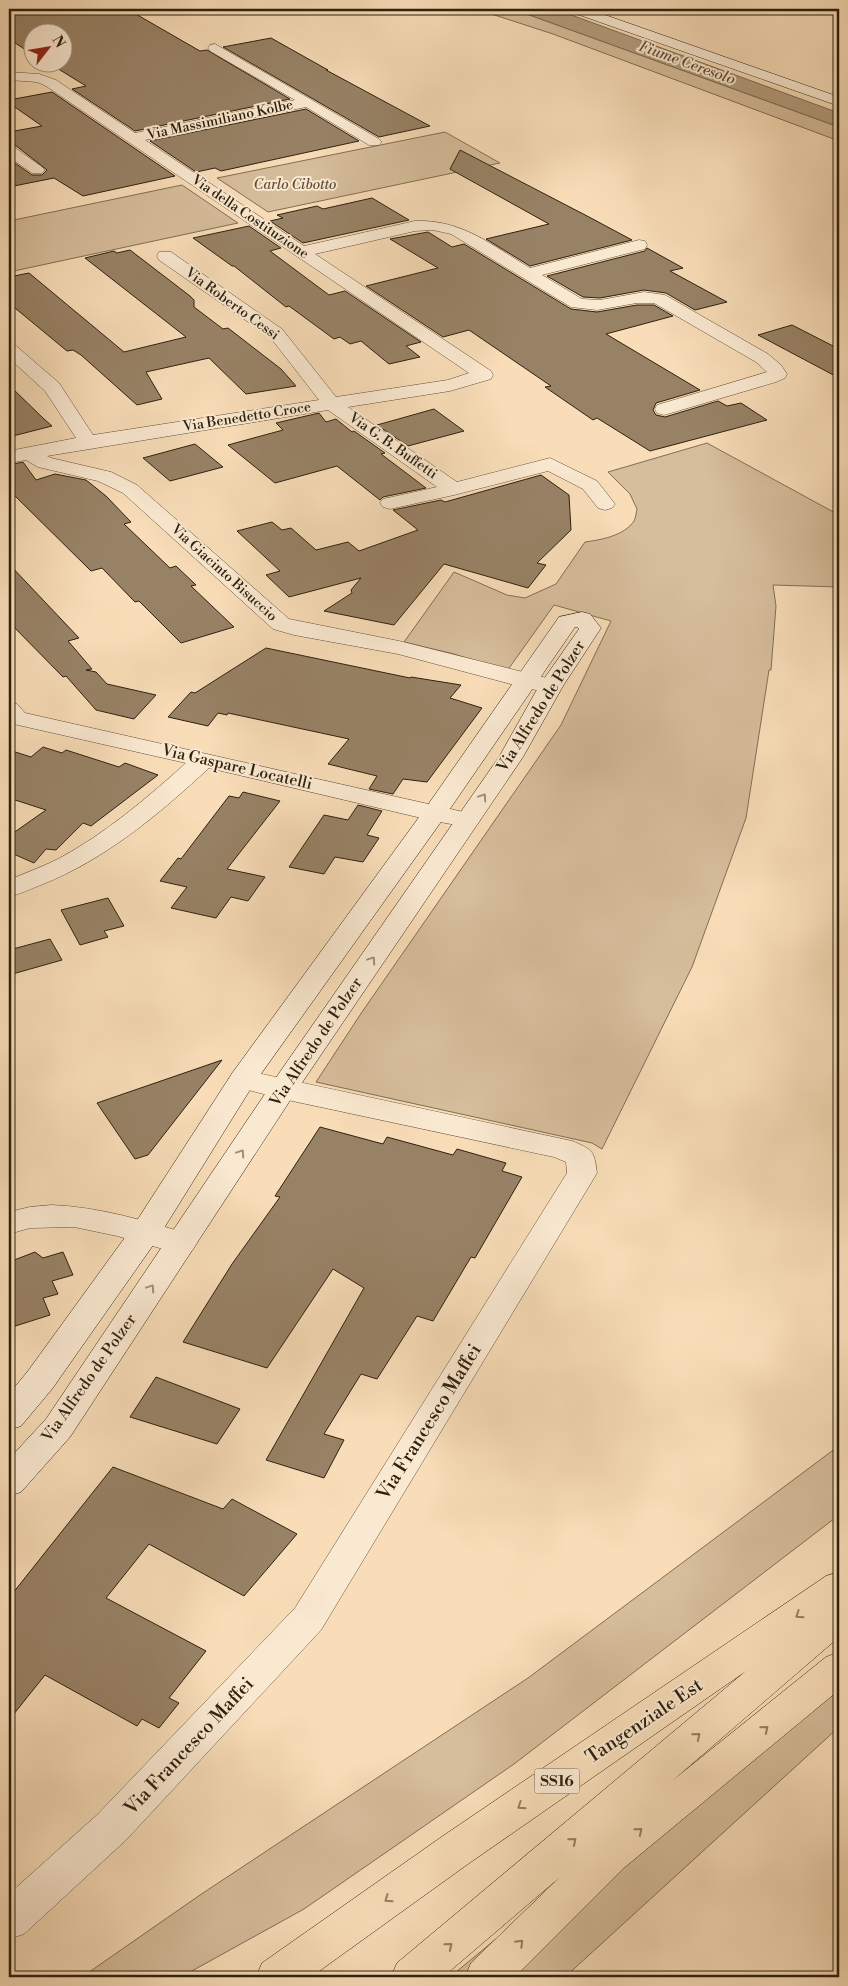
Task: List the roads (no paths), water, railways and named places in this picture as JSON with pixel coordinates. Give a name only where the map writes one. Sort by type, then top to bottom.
[{"type":"main road","name":"Tangenziale Est","points":[[277,1977],[454,1851],[839,1587]]},
{"type":"main road","points":[[412,1977],[839,1615]]},
{"type":"main road","points":[[486,1977],[611,1854],[839,1668]]},
{"type":"street","points":[[576,9],[839,102]]},
{"type":"street","name":"Via Massimiliano Kolbe","points":[[215,48],[374,142]]},
{"type":"street","name":"Via della Costituzione","points":[[9,76],[39,78],[52,82],[484,375]]},
{"type":"street","name":"Via Massimiliano Kolbe","points":[[132,138],[308,102]]},
{"type":"street","points":[[9,150],[37,170]]},
{"type":"street","points":[[302,252],[415,226],[433,225],[457,231],[576,303],[600,305],[635,296],[649,296],[659,299],[762,358],[778,374],[664,409]]},
{"type":"street","points":[[526,274],[639,245]]},
{"type":"street","name":"Via Roberto Cessi","points":[[165,256],[276,333],[332,404]]},
{"type":"street","points":[[9,349],[52,386],[88,442]]},
{"type":"street","name":"Via Benedetto Croce","points":[[19,455],[88,442],[450,385],[484,375]]},
{"type":"street","name":"Via G. B. Buffetti","points":[[332,404],[454,489]]},
{"type":"street","name":"Via Giacinto Bisuccio","points":[[19,455],[45,463],[104,476],[130,489],[281,624],[399,648],[538,683]]},
{"type":"street","points":[[390,503],[454,489],[550,464],[590,485],[605,504]]},
{"type":"street","name":"Via Alfredo de Polzer","points":[[9,1417],[40,1380],[145,1233],[243,1079],[434,814],[538,683]]},
{"type":"street","name":"Via Alfredo de Polzer","points":[[9,1482],[58,1428],[283,1089],[511,757],[538,683]]},
{"type":"street","name":"Via Gaspare Locatelli","points":[[9,709],[16,718],[204,759],[434,814],[468,820]]},
{"type":"street","points":[[9,888],[66,865],[102,844],[204,759]]},
{"type":"street","name":"Via Francesco Maffei","points":[[9,1920],[112,1827],[308,1619],[582,1173],[580,1156],[561,1148],[243,1079]]},
{"type":"street","points":[[9,1223],[17,1220],[50,1216],[76,1216],[181,1243]]},
{"type":"water","name":"Fiume Ceresolo","points":[[513,9],[555,9],[839,113],[839,127]]},
{"type":"park label","name":"Carlo Cibotto","points":[[295,185]]}]
